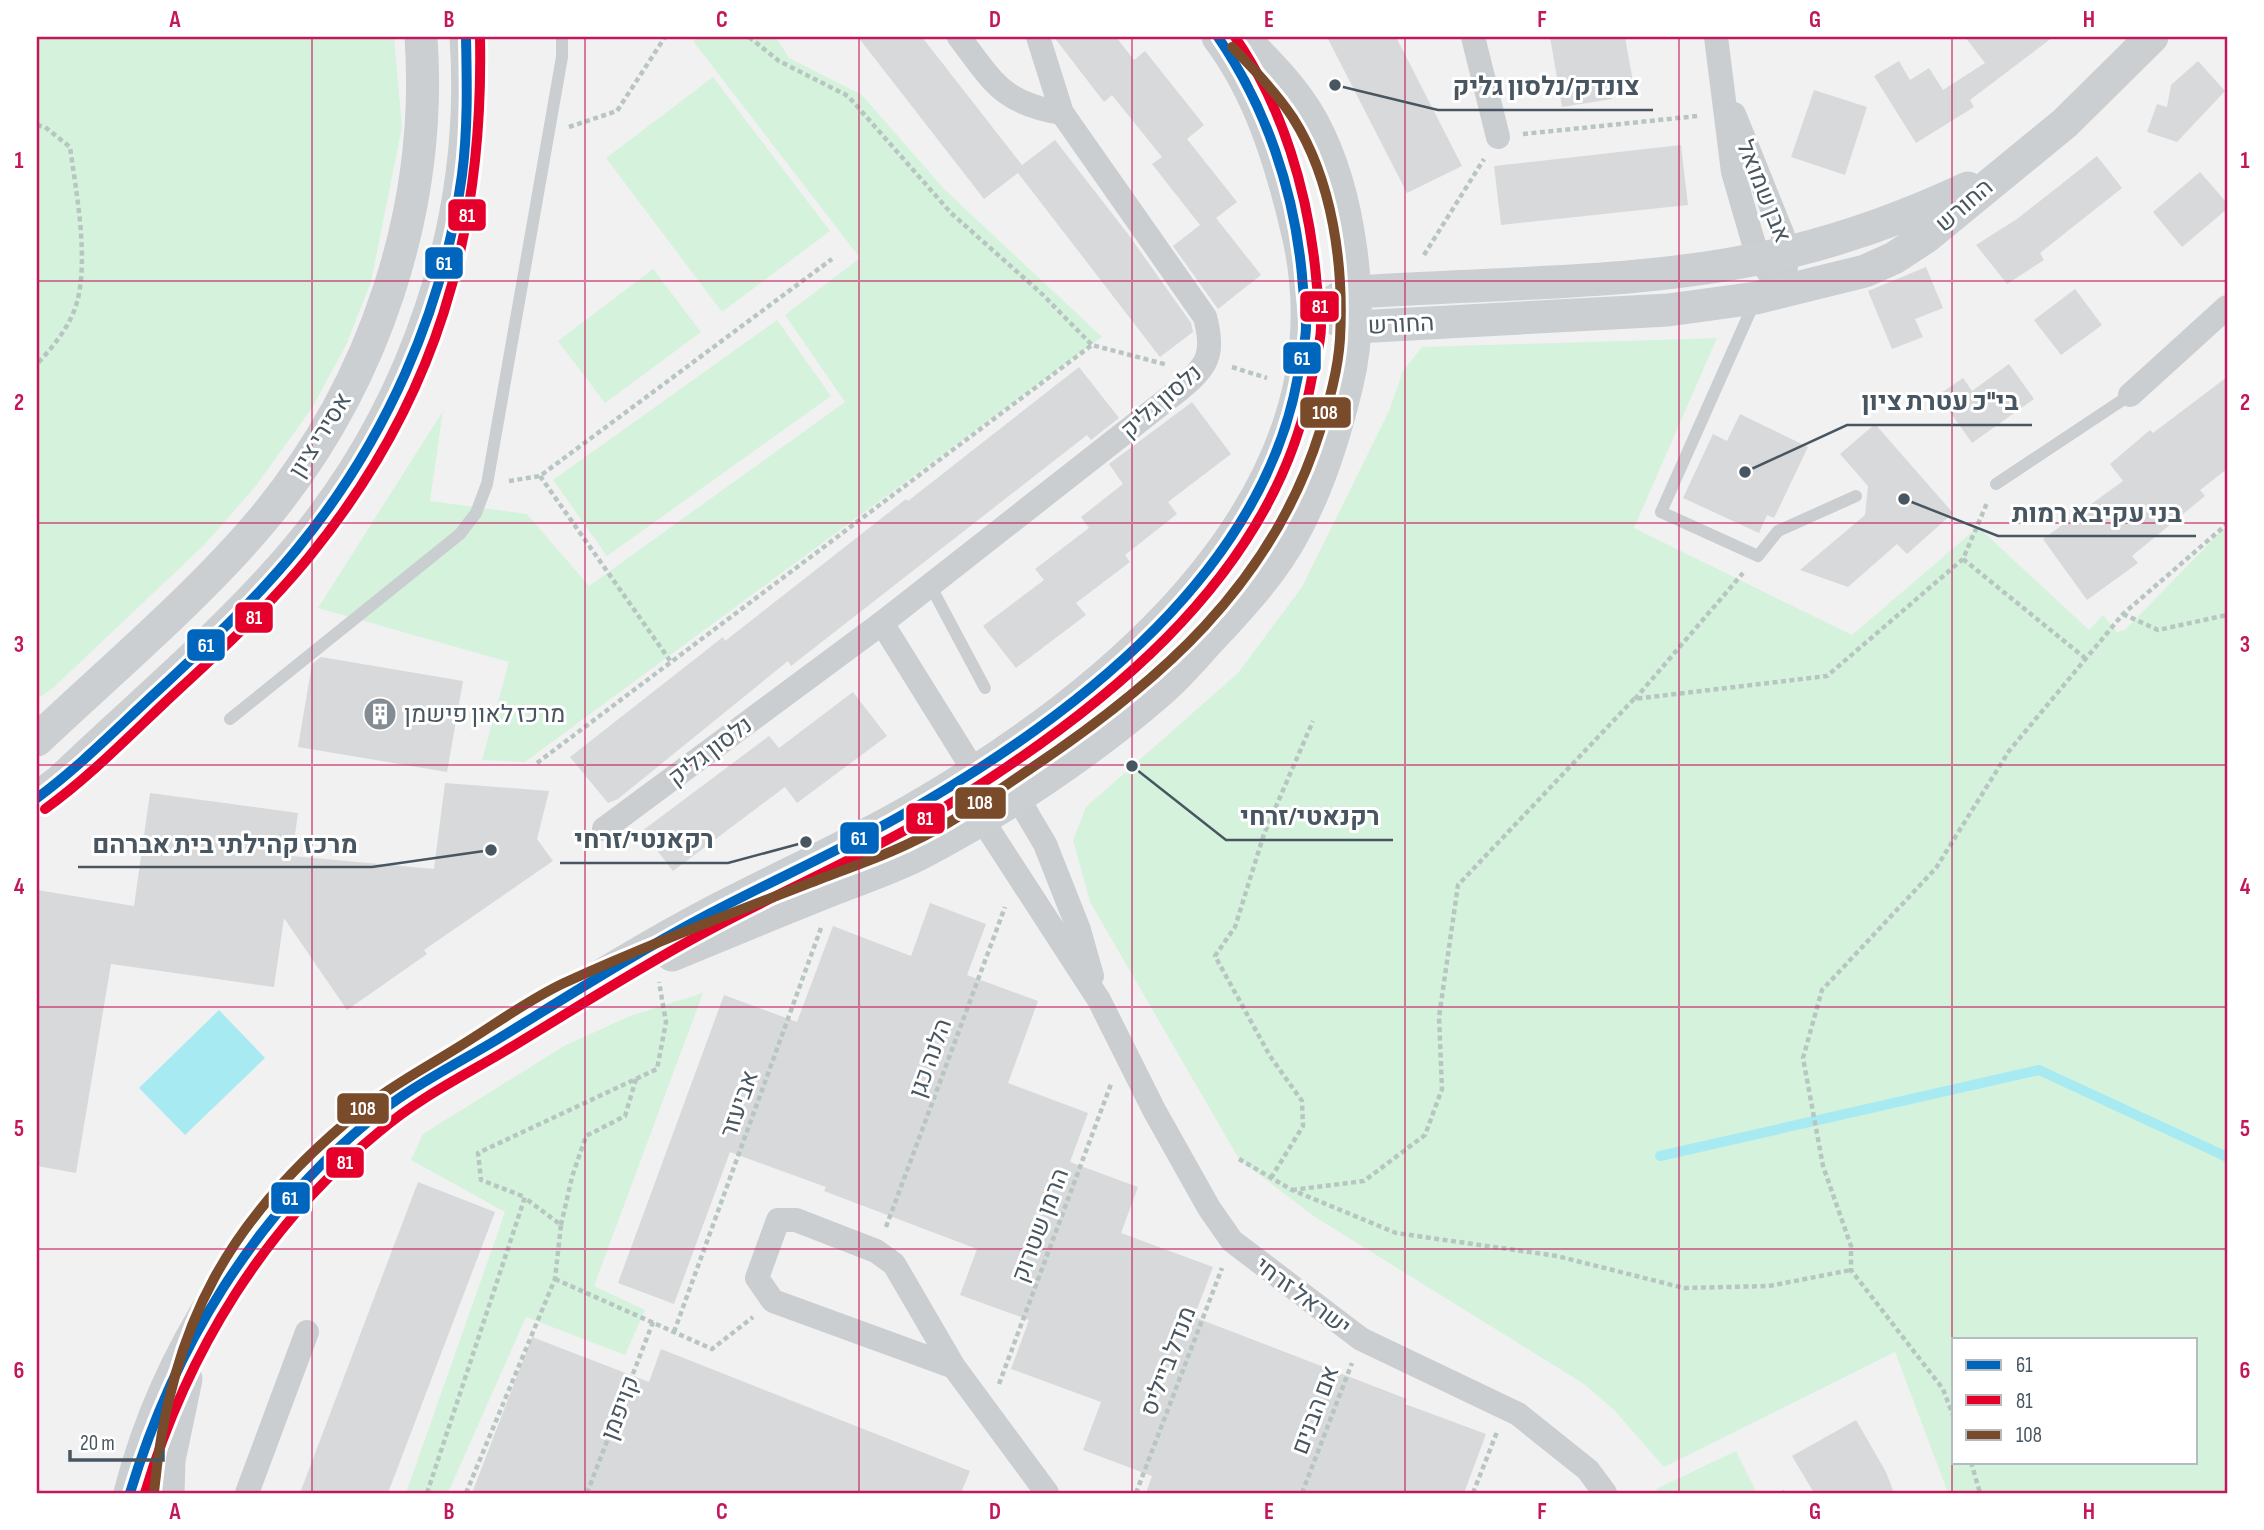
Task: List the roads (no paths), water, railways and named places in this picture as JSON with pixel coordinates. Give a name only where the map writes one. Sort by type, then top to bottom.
[{"type":"street","name":"אסירי ציון","points":[[37,740],[226,560],[263,518],[328,428],[372,342],[389,293],[412,199],[420,127],[421,37]]},
{"type":"street","name":"אסירי ציון","points":[[37,798],[60,781],[258,592],[298,548],[368,451],[414,359],[432,306],[451,231],[464,144],[466,37]]},
{"type":"street","points":[[959,37],[999,90],[1036,108],[1062,113]]},
{"type":"street","name":"נלסון גליק","points":[[604,829],[882,623],[1180,390],[1203,367],[1211,339],[1205,317],[1062,113],[1038,37]]},
{"type":"street","points":[[130,1493],[159,1401],[218,1296],[286,1199],[373,1118],[563,999],[704,916],[909,811],[1053,719],[1128,656],[1226,549],[1252,510],[1276,457],[1298,387],[1310,309],[1304,259],[1277,152],[1247,84],[1219,37]]},
{"type":"street","points":[[563,999],[919,854],[981,818],[1079,755],[1161,691],[1264,577],[1294,533],[1321,474],[1340,415],[1356,327],[1356,292],[1351,252],[1327,154],[1312,121],[1282,78],[1242,37]]},
{"type":"street","points":[[1473,37],[1498,137]]},
{"type":"street","name":"אבן שמואל","points":[[1716,37],[1733,172],[1773,255]]},
{"type":"street","name":"החורש","points":[[1310,309],[1356,327],[1668,310],[1770,295],[1865,271],[1894,258],[1926,237],[2064,123],[2152,37]]},
{"type":"street","name":"אבן שמואל","points":[[1720,74],[1773,255],[1770,295]]},
{"type":"street","name":"החורש","points":[[1310,309],[1356,292],[1604,277],[1773,255],[1900,218],[2002,172]]},
{"type":"street","points":[[2130,395],[2227,307]]},
{"type":"street","points":[[882,623],[974,771]]},
{"type":"street","name":"ישראל זרחי","points":[[974,771],[1016,795],[1045,844],[1064,889],[1099,1000]]},
{"type":"street","name":"ישראל זרחי","points":[[974,771],[981,818],[1016,877],[1099,1000],[1185,1166],[1232,1241],[1361,1339],[1506,1408],[1549,1436],[1588,1469],[1605,1493]]},
{"type":"street","points":[[954,1367],[773,1301],[757,1278],[778,1220],[796,1220],[876,1251],[894,1264],[954,1367],[1047,1493]]},
{"type":"street","points":[[168,1493],[169,1460],[180,1404],[196,1342],[218,1296]]},
{"type":"street","points":[[247,1493],[307,1332]]},
{"type":"lane","points":[[230,719],[460,534],[476,513],[487,484],[562,57],[562,37]]},
{"type":"lane","points":[[1770,295],[1661,512],[1758,556],[1778,531],[1856,496]]},
{"type":"lane","points":[[1996,484],[2130,395]]},
{"type":"lane","points":[[930,585],[985,688]]},
{"type":"water","points":[[219,1010],[265,1058],[185,1135],[139,1088]]},
{"type":"waterway","points":[[1660,1156],[2039,1070],[2227,1157]]},
{"type":"place","name":"צונדק/נלסון גליק","points":[[1335,85]]},
{"type":"place","name":"בי\"כ עטרת ציון","points":[[1745,472]]},
{"type":"place","name":"בני עקיבא רמות","points":[[1904,499]]},
{"type":"place","name":"מרכז לאון פישמן","points":[[380,714]]},
{"type":"place","name":"רקנאטי/זרחי","points":[[1132,766]]},
{"type":"place","name":"רקאנטי/זרחי","points":[[806,842]]},
{"type":"place","name":"מרכז קהילתי בית אברהם","points":[[491,850]]}]
